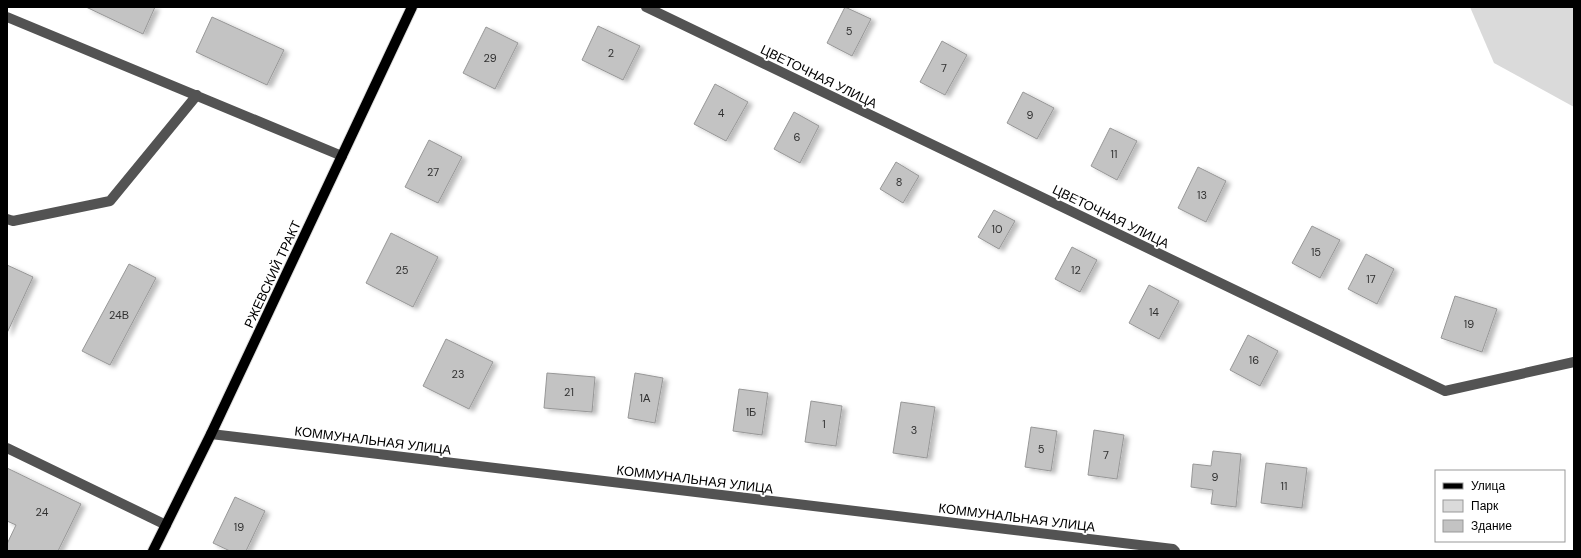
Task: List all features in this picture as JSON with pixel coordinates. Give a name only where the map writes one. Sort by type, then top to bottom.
[{"type":"main road","name":"РЖЕВСКИЙ ТРАКТ","points":[[153,551],[211,434],[412,7]]},
{"type":"street","name":"ЦВЕТОЧНАЯ УЛИЦА","points":[[646,7],[1445,391],[1574,362]]},
{"type":"street","points":[[7,17],[342,156]]},
{"type":"street","points":[[7,219],[13,221],[110,201],[196,95]]},
{"type":"street","name":"КОММУНАЛЬНАЯ УЛИЦА","points":[[211,434],[1173,549],[1175,551]]},
{"type":"street","points":[[7,448],[166,525]]},
{"type":"green space","points":[[1470,7],[1574,7],[1574,107],[1494,63]]},
{"type":"building","points":[[86,7],[155,7],[143,34]]},
{"type":"building","points":[[845,7],[871,19],[852,56],[827,43]]},
{"type":"building","points":[[212,17],[284,50],[267,85],[196,52]]},
{"type":"building","points":[[598,26],[640,46],[623,80],[582,60]]},
{"type":"building","points":[[486,27],[518,43],[495,89],[463,73]]},
{"type":"building","points":[[942,41],[967,55],[945,95],[920,82]]},
{"type":"building","points":[[715,84],[748,102],[726,141],[694,124]]},
{"type":"building","points":[[1023,92],[1054,108],[1037,139],[1007,123]]},
{"type":"building","points":[[794,112],[819,126],[800,163],[774,149]]},
{"type":"building","points":[[1110,128],[1137,141],[1117,180],[1091,166]]},
{"type":"building","points":[[429,140],[462,157],[438,203],[405,187]]},
{"type":"building","points":[[896,162],[919,176],[903,203],[880,189]]},
{"type":"building","points":[[1198,167],[1226,181],[1206,222],[1178,208]]},
{"type":"building","points":[[994,210],[1015,221],[999,249],[978,237]]},
{"type":"building","points":[[1312,226],[1340,240],[1320,278],[1292,263]]},
{"type":"building","points":[[391,233],[438,257],[413,307],[366,283]]},
{"type":"building","points":[[1072,247],[1097,260],[1080,292],[1055,279]]},
{"type":"building","points":[[1366,254],[1394,269],[1377,304],[1348,289]]},
{"type":"building","points":[[129,264],[156,278],[110,365],[82,351]]},
{"type":"building","points":[[7,265],[33,277],[7,333]]},
{"type":"building","points":[[1149,285],[1179,301],[1159,339],[1129,323]]},
{"type":"building","points":[[1455,296],[1497,309],[1482,352],[1441,338]]},
{"type":"building","points":[[1248,335],[1278,351],[1260,386],[1230,370]]},
{"type":"building","points":[[446,339],[493,362],[469,409],[423,386]]},
{"type":"building","points":[[547,373],[595,377],[592,412],[544,408]]},
{"type":"building","points":[[635,373],[663,378],[655,423],[628,418]]},
{"type":"building","points":[[739,389],[768,393],[762,435],[733,431]]},
{"type":"building","points":[[811,401],[842,406],[836,446],[805,442]]},
{"type":"building","points":[[901,402],[935,407],[927,458],[893,453]]},
{"type":"building","points":[[1031,427],[1057,431],[1051,471],[1025,467]]},
{"type":"building","points":[[1094,430],[1124,435],[1117,479],[1088,475]]},
{"type":"building","points":[[1213,451],[1241,454],[1236,507],[1211,504],[1213,490],[1191,487],[1193,464],[1211,466]]},
{"type":"building","points":[[1266,463],[1307,468],[1302,508],[1261,503]]},
{"type":"building","points":[[7,468],[81,504],[58,551],[7,551],[7,544],[16,525],[7,521]]},
{"type":"building","points":[[235,497],[265,511],[246,551],[230,551],[213,543]]}]
